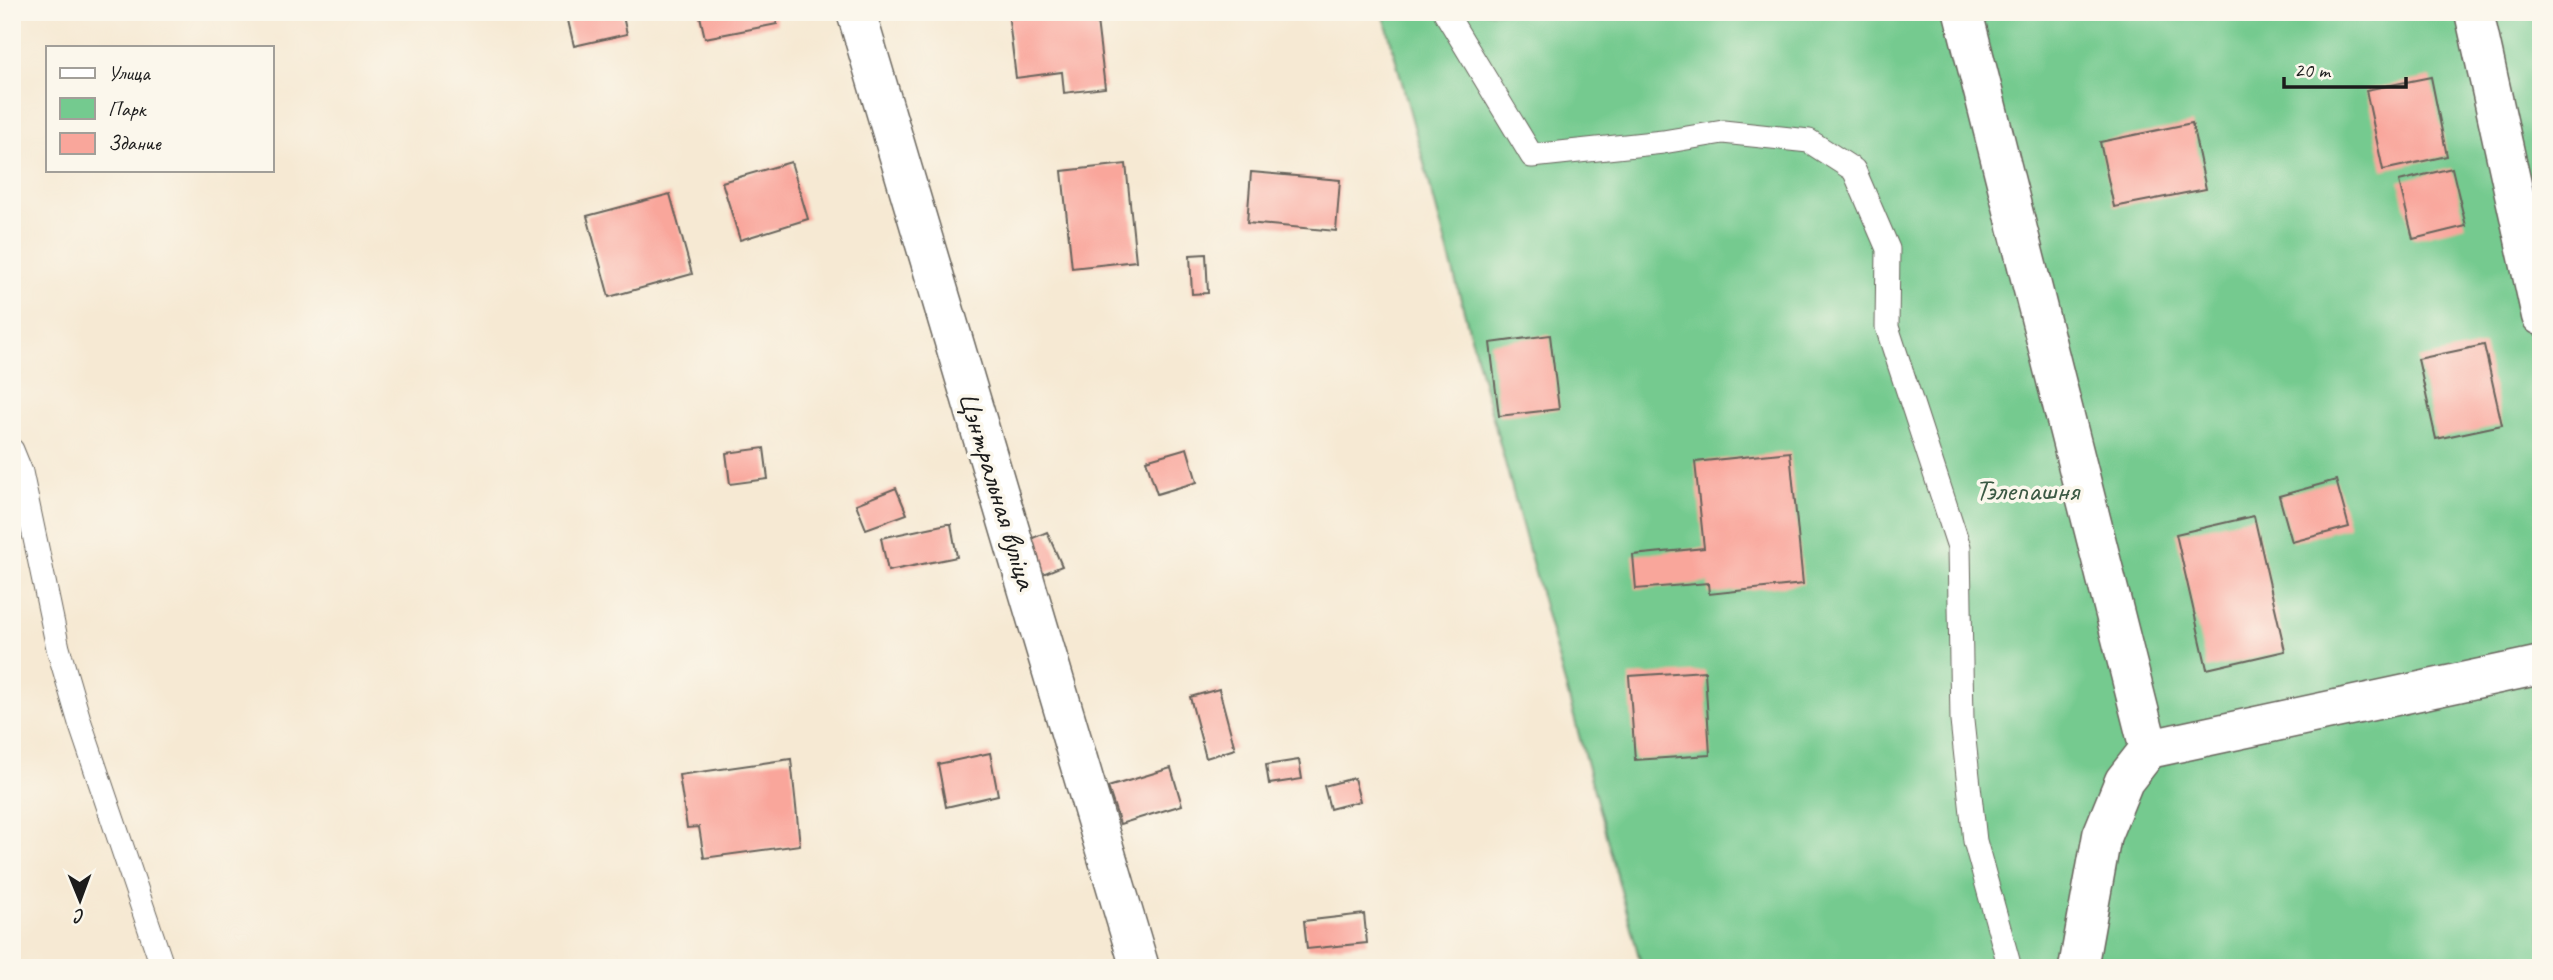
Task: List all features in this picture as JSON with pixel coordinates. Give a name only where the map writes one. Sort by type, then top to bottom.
[{"type":"street","name":"Цэнтральная вуліца","points":[[856,12],[1140,968]]},
{"type":"street","points":[[1963,12],[2149,749]]},
{"type":"street","points":[[2474,12],[2541,316]]},
{"type":"street","points":[[2078,968],[2102,835],[2124,781],[2149,749],[2541,665]]},
{"type":"lane","points":[[1445,12],[1532,156],[1663,142],[1723,132],[1809,141],[1854,170],[1888,249],[1887,327],[1959,547],[1962,721],[1975,841],[2010,968]]},
{"type":"lane","points":[[12,450],[21,472],[58,648],[80,723],[163,968]]},
{"type":"green space","name":"Тэлепашня","points":[[1383,12],[2541,12],[2541,968],[1642,968]]},
{"type":"building","points":[[566,12],[622,12],[627,34],[574,46]]},
{"type":"building","points":[[699,12],[774,12],[777,24],[705,38]]},
{"type":"building","points":[[1008,12],[1096,12],[1105,88],[1064,93],[1062,72],[1016,78]]},
{"type":"building","points":[[2431,77],[2447,156],[2383,170],[2366,90]]},
{"type":"building","points":[[2192,123],[2206,189],[2114,207],[2100,142]]},
{"type":"building","points":[[791,162],[808,219],[740,240],[722,182]]},
{"type":"building","points":[[1126,164],[1136,261],[1072,268],[1062,171]]},
{"type":"building","points":[[2452,168],[2466,226],[2413,239],[2399,181]]},
{"type":"building","points":[[1251,172],[1340,180],[1336,231],[1247,223]]},
{"type":"building","points":[[670,194],[692,274],[609,297],[587,216]]},
{"type":"building","points":[[1206,254],[1208,293],[1192,294],[1190,255]]},
{"type":"building","points":[[1550,335],[1559,409],[1499,416],[1490,343]]},
{"type":"building","points":[[2484,345],[2502,425],[2436,439],[2418,359]]},
{"type":"building","points":[[764,448],[768,479],[730,484],[726,453]]},
{"type":"building","points":[[1187,448],[1197,482],[1157,494],[1146,460]]},
{"type":"building","points":[[1790,452],[1803,584],[1709,594],[1708,583],[1636,589],[1633,555],[1704,548],[1695,462]]},
{"type":"building","points":[[2336,480],[2349,527],[2292,542],[2279,496]]},
{"type":"building","points":[[896,488],[907,514],[866,529],[856,504]]},
{"type":"building","points":[[2254,516],[2285,651],[2207,669],[2176,534]]},
{"type":"building","points":[[951,524],[957,557],[888,571],[881,538]]},
{"type":"building","points":[[1047,532],[1062,566],[1043,574],[1028,540]]},
{"type":"building","points":[[1705,671],[1710,755],[1635,760],[1629,676]]},
{"type":"building","points":[[1219,689],[1235,749],[1206,758],[1190,697]]},
{"type":"building","points":[[990,753],[998,795],[946,807],[938,764]]},
{"type":"building","points":[[791,759],[800,845],[704,858],[699,827],[687,828],[679,775]]},
{"type":"building","points":[[1299,760],[1302,779],[1269,784],[1266,765]]},
{"type":"building","points":[[1171,768],[1182,805],[1120,824],[1108,787]]},
{"type":"building","points":[[1354,778],[1360,801],[1330,809],[1324,786]]},
{"type":"building","points":[[1364,914],[1367,943],[1307,949],[1304,921]]}]
